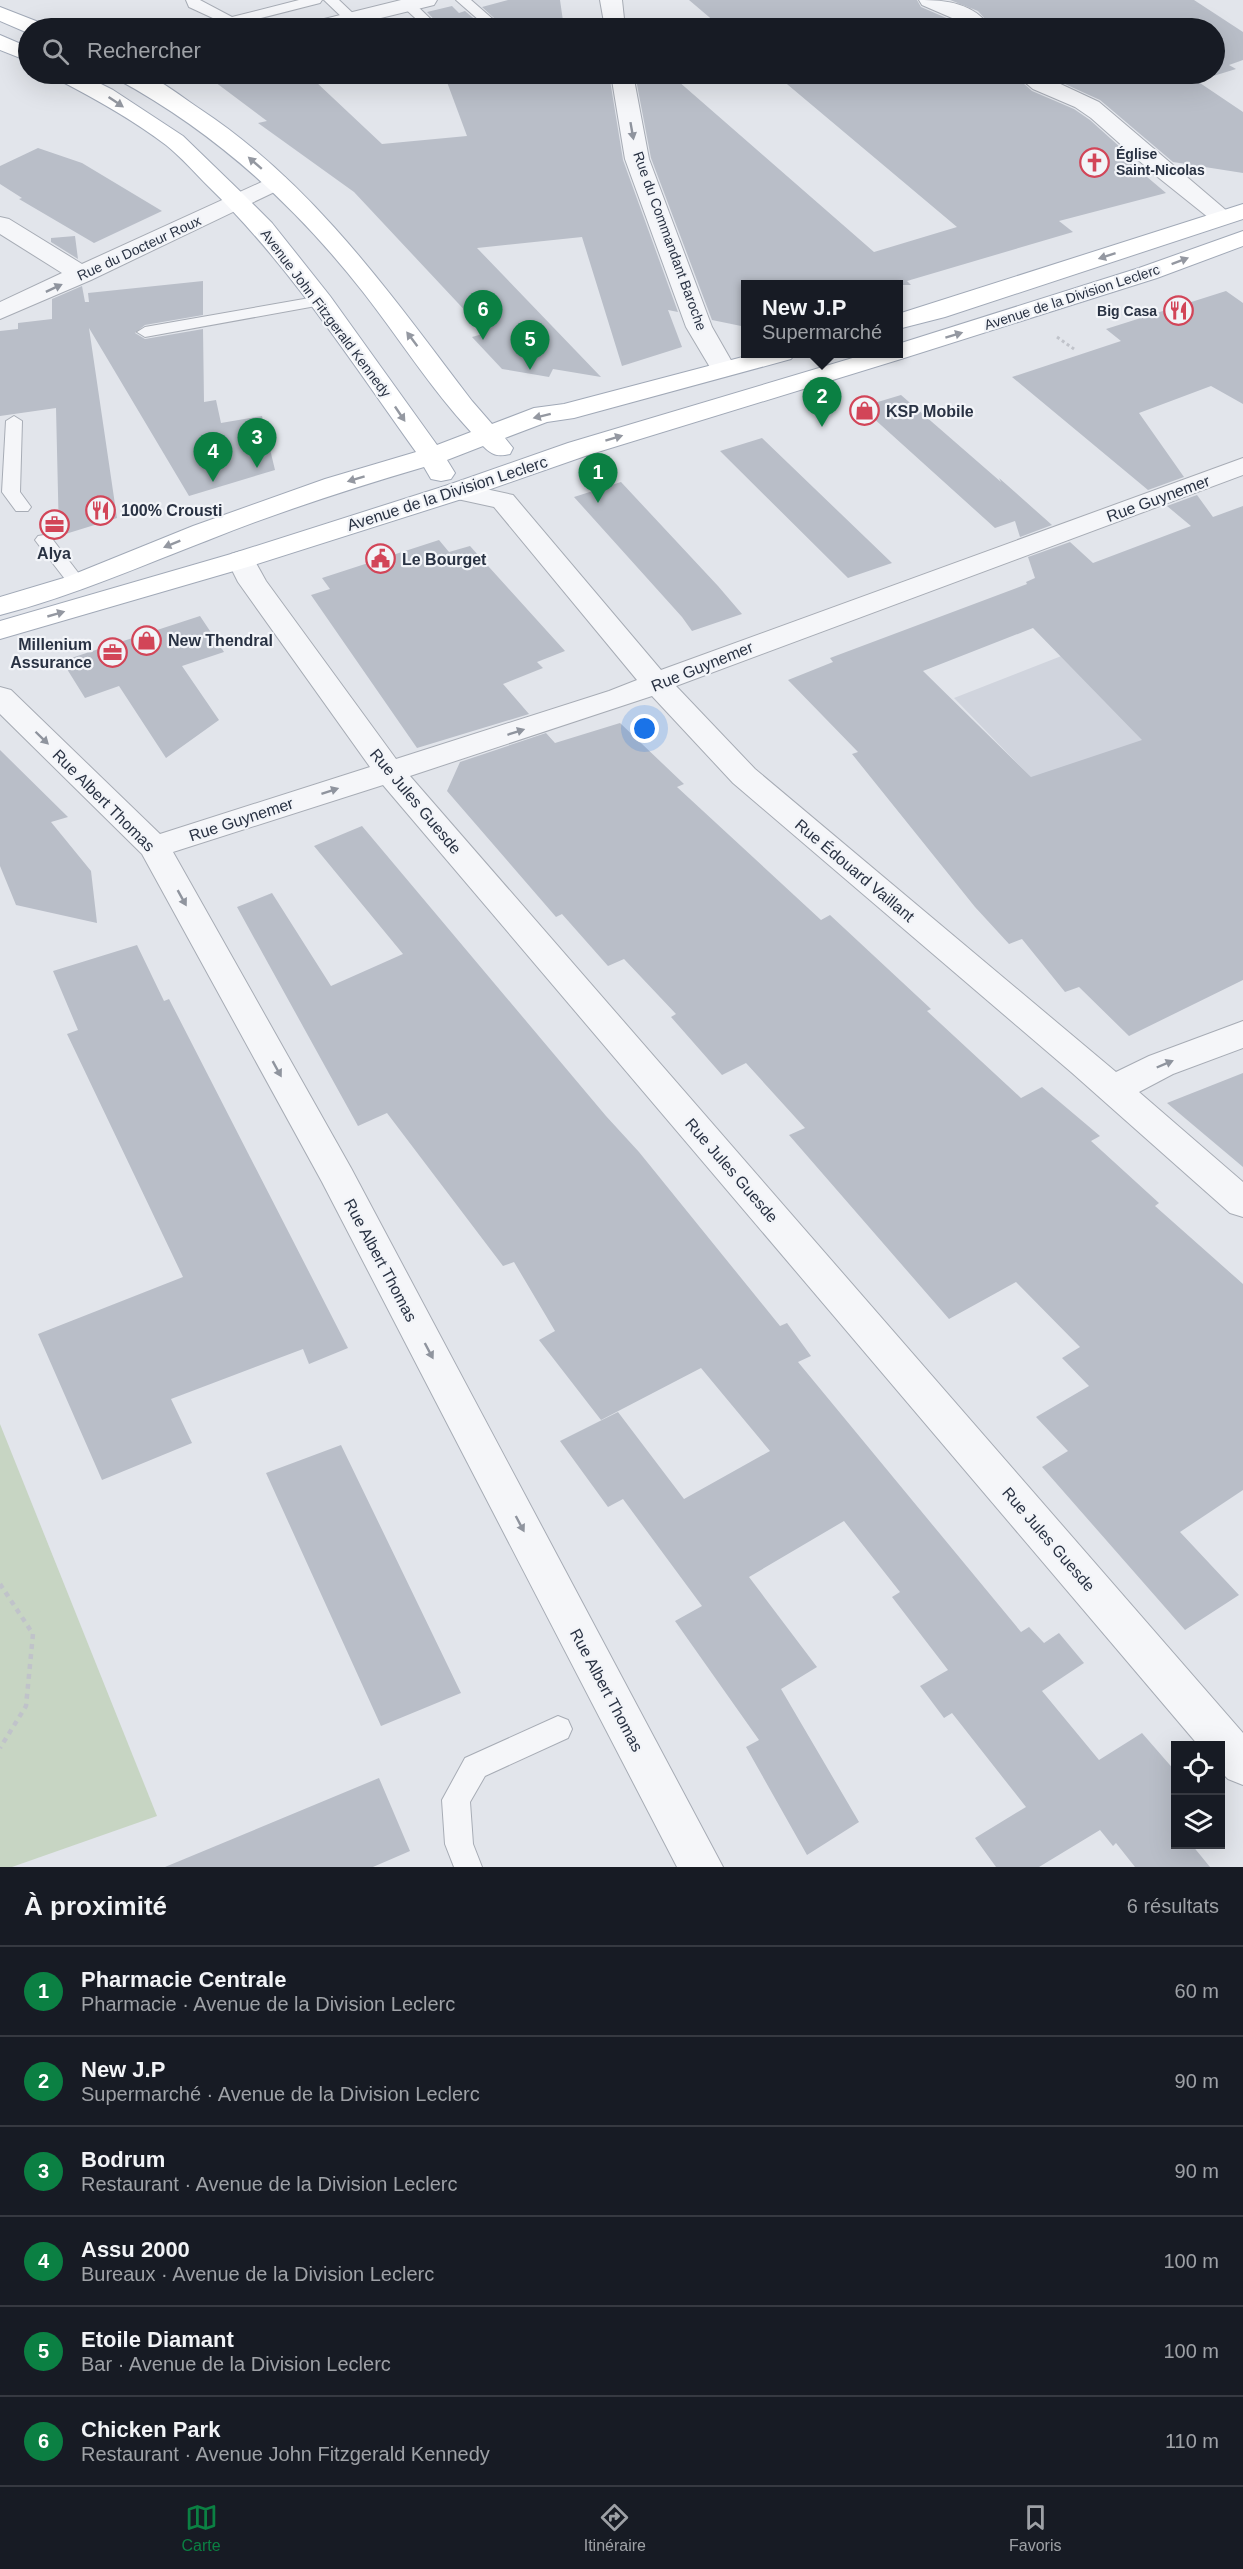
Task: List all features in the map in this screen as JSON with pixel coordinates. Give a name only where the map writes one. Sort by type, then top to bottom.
[{"type":"main road","points":[[0,13],[18,21]]},
{"type":"main road","points":[[0,42],[18,50]]},
{"type":"main road","name":"Avenue John Fitzgerald Kennedy","points":[[84,84],[105,95],[175,141],[263,228],[321,301],[444,474]]},
{"type":"main road","points":[[148,84],[233,144],[310,214],[369,283],[464,408],[503,452]]},
{"type":"main road","name":"Avenue de la Division Leclerc","points":[[903,321],[936,312],[1233,214]]},
{"type":"main road","name":"Avenue de la Division Leclerc","points":[[903,350],[1148,273],[1243,238]]},
{"type":"main road","points":[[444,474],[671,395],[723,369],[766,358]]},
{"type":"main road","name":"Avenue de la Division Leclerc","points":[[0,630],[241,560],[444,474],[503,452],[578,449],[879,358]]},
{"type":"main road","name":"Avenue de la Division Leclerc","points":[[0,606],[77,583],[203,532],[335,485],[444,474]]},
{"type":"street","points":[[611,0],[614,18]]},
{"type":"street","points":[[930,0],[968,18]]},
{"type":"street","points":[[356,18],[417,2]]},
{"type":"street","name":"Rue du Commandant Baroche","points":[[624,84],[637,159],[699,327],[723,369]]},
{"type":"street","points":[[1038,84],[1071,96],[1090,107],[1155,163],[1233,214]]},
{"type":"street","name":"Rue du Docteur Roux","points":[[0,311],[82,275],[277,182]]},
{"type":"street","points":[[0,224],[82,275]]},
{"type":"street","points":[[444,474],[503,501],[503,452]]},
{"type":"street","name":"Rue Guynemer","points":[[154,847],[657,684],[713,660],[1243,466]]},
{"type":"street","name":"Rue Édouard Vaillant","points":[[503,501],[657,684],[744,776],[1243,1203]]},
{"type":"street","name":"Rue Jules Guesde","points":[[241,560],[252,582],[389,772],[1243,1765]]},
{"type":"street","name":"Rue Albert Thomas","points":[[0,697],[154,847],[338,1178],[701,1867]]},
{"type":"street","points":[[1112,1090],[1161,1065],[1243,1034]]},
{"type":"lane","points":[[193,0],[194,4],[222,18]]},
{"type":"lane","points":[[245,18],[315,0]]},
{"type":"lane","points":[[331,0],[351,18]]},
{"type":"lane","points":[[463,0],[484,18]]},
{"type":"lane","points":[[417,2],[427,18]]},
{"type":"lane","points":[[145,332],[321,301]]},
{"type":"lane","points":[[14,421],[11,492],[22,507]]},
{"type":"lane","points":[[44,540],[77,583]]},
{"type":"lane","points":[[468,1867],[459,1844],[456,1800],[475,1767],[558,1729]]},
{"type":"path","points":[[1062,340],[1074,349]]},
{"type":"path","points":[[0,1584],[33,1634],[26,1706],[0,1748]]},
{"type":"shaded area","points":[[1243,585],[1118,867],[954,698]]},
{"type":"green space","points":[[0,1424],[157,1816],[12,1867],[0,1867]]},
{"type":"building","points":[[508,0],[560,0],[563,18],[494,18],[482,7]]},
{"type":"building","points":[[689,0],[917,0],[921,7],[946,18],[710,18]]},
{"type":"building","points":[[950,0],[1194,0],[1222,18],[984,18],[978,11]]},
{"type":"building","points":[[452,6],[459,13],[465,11],[473,18],[433,18],[427,12]]},
{"type":"building","points":[[1225,20],[1243,32],[1243,60],[1229,65],[1236,69],[1225,72]]},
{"type":"building","points":[[218,84],[318,84],[382,144],[467,136],[448,84],[611,84],[623,160],[678,312],[668,310],[682,347],[622,366],[582,237],[477,248],[601,377],[553,369],[549,377],[502,369],[472,337],[486,333],[354,192],[258,123],[267,121]]},
{"type":"building","points":[[637,84],[681,84],[874,252],[957,227],[787,84],[1024,84],[1032,91],[1074,109],[1090,120],[1130,156],[1120,154],[1166,193],[1059,221],[1073,232],[907,281],[911,285],[903,285],[903,280],[741,280],[741,326],[712,320],[651,158]]},
{"type":"building","points":[[1065,84],[1201,84],[1243,112],[1243,173],[1173,162],[1100,100]]},
{"type":"building","points":[[38,148],[82,163],[162,211],[94,243],[19,199],[22,198],[0,184],[0,166]]},
{"type":"building","points":[[75,236],[78,259],[51,242],[51,238]]},
{"type":"building","points":[[203,281],[203,315],[145,325],[135,333],[145,339],[203,329],[204,402],[216,400],[221,423],[262,416],[275,470],[189,496],[89,328],[117,518],[59,536],[56,408],[0,416],[0,331],[18,329],[18,323],[52,319],[52,299],[82,286],[85,302],[89,302],[88,293]]},
{"type":"building","points":[[1226,291],[1243,303],[1243,404],[1211,386],[1139,413],[1184,477],[1148,490],[1012,377],[1121,341],[1106,329]]},
{"type":"building","points":[[901,395],[1052,525],[1020,537],[1015,521],[995,528],[861,407]]},
{"type":"building","points":[[762,438],[892,563],[848,578],[720,451]]},
{"type":"building","points":[[621,482],[742,614],[692,631],[574,497]]},
{"type":"building","points":[[1197,495],[1213,517],[1243,506],[1243,980],[1129,1036],[1079,987],[1065,992],[1022,939],[1009,944],[975,907],[852,754],[858,752],[788,680],[833,662],[830,658],[1027,584],[1026,582],[1035,578],[1028,557],[1070,542],[1093,563],[1191,526],[1167,506]],"holes":[[[1033,628],[1142,740],[1031,777],[923,671]]]},
{"type":"building","points":[[439,540],[449,552],[470,546],[565,651],[537,662],[543,668],[503,684],[529,714],[417,748],[311,595],[330,589],[322,578]]},
{"type":"building","points":[[200,616],[224,652],[182,666],[219,720],[166,758],[119,686],[85,698],[62,661]]},
{"type":"building","points":[[620,723],[684,784],[677,787],[821,920],[830,915],[931,1009],[927,1011],[1021,1098],[1042,1087],[1100,1136],[1091,1141],[1159,1203],[1155,1206],[1243,1284],[1243,1490],[1180,1532],[1239,1595],[1185,1630],[1042,1467],[1068,1451],[1036,1417],[1089,1386],[1062,1358],[1080,1347],[1016,1282],[949,1319],[789,1135],[805,1128],[746,1063],[722,1075],[671,1017],[676,1014],[624,959],[608,966],[562,914],[556,917],[447,791],[460,762],[546,733],[555,743]]},
{"type":"building","points":[[0,750],[68,817],[51,822],[91,871],[97,923],[16,905],[0,866]]},
{"type":"building","points":[[362,826],[606,1116],[639,1152],[780,1326],[787,1323],[811,1356],[798,1362],[1021,1632],[1029,1627],[1044,1643],[1059,1633],[1084,1663],[1042,1691],[1099,1760],[1142,1733],[1171,1766],[1171,1849],[1195,1849],[1210,1867],[1135,1867],[1116,1843],[1113,1846],[1100,1830],[1039,1867],[996,1867],[975,1838],[1026,1807],[952,1713],[944,1718],[920,1686],[948,1670],[892,1597],[900,1592],[844,1521],[749,1577],[817,1667],[781,1689],[859,1822],[807,1855],[746,1747],[759,1740],[675,1621],[702,1606],[623,1499],[608,1507],[560,1441],[618,1412],[684,1499],[770,1451],[701,1368],[601,1420],[539,1340],[555,1331],[514,1262],[503,1266],[387,1113],[358,1126],[237,907],[272,893],[331,986],[403,954],[314,846]]},
{"type":"building","points":[[137,945],[164,1001],[169,999],[348,1348],[309,1364],[303,1349],[171,1399],[192,1443],[102,1480],[38,1334],[183,1277],[67,1034],[78,1030],[53,971]]},
{"type":"building","points":[[1243,1073],[1243,1167],[1167,1103]]},
{"type":"building","points":[[341,1445],[461,1693],[381,1726],[266,1473]]},
{"type":"building","points":[[379,1778],[410,1851],[373,1867],[165,1867]]},
{"type":"place","name":"Église Saint-Nicolas","points":[[1095,162]]},
{"type":"place","name":"Big Casa","points":[[1178,311]]},
{"type":"place","name":"Chicken Park","points":[[483,340]]},
{"type":"place","name":"Etoile Diamant","points":[[530,370]]},
{"type":"place","name":"KSP Mobile","points":[[865,411]]},
{"type":"place","name":"New J.P","points":[[822,427]]},
{"type":"place","name":"Bodrum","points":[[257,468]]},
{"type":"place","name":"Assu 2000","points":[[213,482]]},
{"type":"place","name":"Pharmacie Centrale","points":[[598,503]]},
{"type":"place","name":"100% Crousti","points":[[100,510]]},
{"type":"place","name":"Alya","points":[[54,525]]},
{"type":"place","name":"Le Bourget","points":[[381,559]]},
{"type":"place","name":"New Thendral","points":[[147,640]]},
{"type":"place","name":"Millenium Assurance","points":[[113,653]]}]
